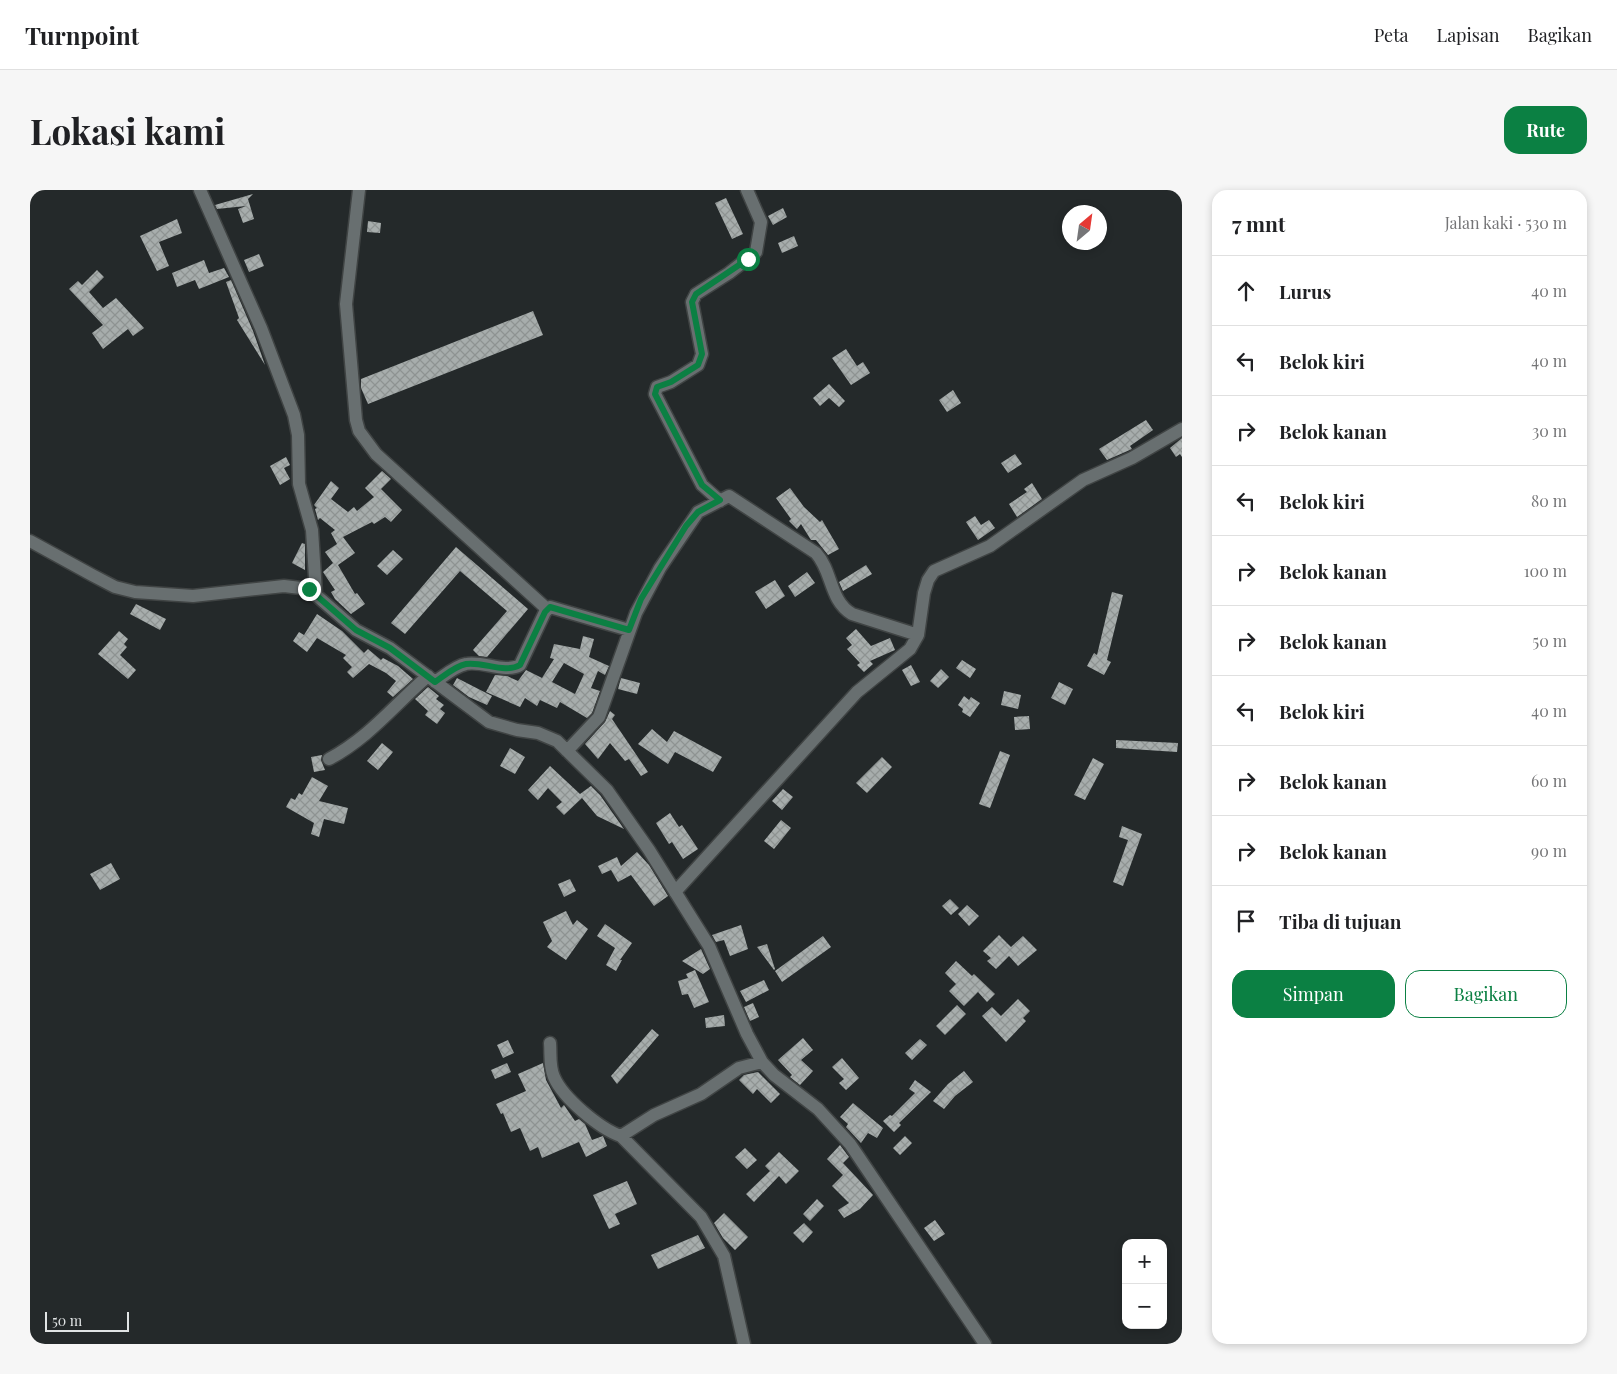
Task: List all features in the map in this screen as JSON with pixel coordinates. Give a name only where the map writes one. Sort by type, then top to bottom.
[{"type":"street","points":[[200,190],[261,328],[294,415],[298,435],[299,484],[312,530],[316,593]]},
{"type":"street","points":[[358,190],[346,304],[353,407],[359,431],[376,454],[547,610]]},
{"type":"street","points":[[720,500],[702,485],[655,394],[657,387],[671,382],[698,365],[702,354],[692,302],[696,294],[729,274],[756,252],[761,222],[748,190]]},
{"type":"street","points":[[675,892],[857,692],[910,649],[918,635],[924,593],[928,580],[934,571],[990,546],[1083,480],[1132,458],[1182,429]]},
{"type":"street","points":[[567,751],[599,717],[641,599],[686,526],[698,512],[730,496],[816,553],[824,562],[836,599],[845,609],[918,635]]},
{"type":"street","points":[[30,541],[115,587],[135,592],[193,596],[293,586],[302,587],[316,593],[336,615],[356,630],[390,648],[489,722],[549,737],[567,751],[588,769],[620,806],[709,946],[722,972],[747,1034],[762,1062],[774,1075],[818,1109],[850,1144],[985,1344]]},
{"type":"street","points":[[329,759],[356,743],[432,679],[468,663],[516,667],[524,660],[547,610],[554,607],[629,630]]},
{"type":"street","points":[[550,1043],[550,1063],[554,1078],[562,1090],[600,1126],[620,1136],[701,1217],[724,1256],[744,1344]]},
{"type":"street","points":[[620,1136],[654,1115],[701,1094],[739,1068],[762,1062]]},
{"type":"building","points":[[253,194],[248,199],[254,219],[243,223],[238,209],[246,206],[217,209],[215,205]]},
{"type":"building","points":[[726,198],[743,234],[732,239],[715,203]]},
{"type":"building","points":[[783,208],[787,217],[773,225],[768,216]]},
{"type":"building","points":[[177,219],[182,233],[159,242],[169,266],[157,271],[140,236]]},
{"type":"building","points":[[368,221],[381,223],[380,233],[367,232]]},
{"type":"building","points":[[794,236],[798,246],[782,253],[778,243]]},
{"type":"building","points":[[259,254],[264,266],[249,272],[244,260]]},
{"type":"building","points":[[204,260],[209,273],[224,268],[229,277],[199,289],[195,280],[177,287],[172,273]]},
{"type":"building","points":[[97,270],[104,277],[89,292],[103,308],[116,298],[144,328],[133,336],[128,329],[103,349],[92,333],[103,325],[69,289],[78,281],[82,285]]},
{"type":"building","points":[[231,280],[265,365],[237,320],[239,318],[226,282]]},
{"type":"building","points":[[533,311],[543,335],[368,404],[361,388],[361,379]]},
{"type":"building","points":[[846,349],[857,366],[863,362],[870,373],[851,385],[832,358]]},
{"type":"building","points":[[829,384],[845,401],[839,407],[829,398],[820,406],[813,398]]},
{"type":"building","points":[[953,390],[961,403],[947,412],[939,400]]},
{"type":"building","points":[[1146,420],[1153,430],[1130,446],[1132,449],[1107,460],[1099,449]]},
{"type":"building","points":[[1182,438],[1182,457],[1180,454],[1176,457],[1170,448]]},
{"type":"building","points":[[1015,454],[1022,464],[1008,473],[1001,463]]},
{"type":"building","points":[[286,457],[290,465],[284,468],[290,479],[280,485],[270,466]]},
{"type":"building","points":[[382,471],[391,479],[381,489],[402,510],[391,522],[385,517],[374,524],[372,522],[343,537],[355,553],[338,565],[355,594],[357,593],[365,604],[351,614],[335,599],[331,592],[335,590],[323,572],[333,563],[325,552],[337,544],[331,533],[335,530],[320,518],[318,520],[315,509],[317,508],[314,505],[331,481],[339,488],[331,499],[348,512],[354,507],[357,511],[374,497],[365,488]]},
{"type":"building","points":[[1032,483],[1042,499],[1017,517],[1009,504],[1027,492],[1024,489]]},
{"type":"building","points":[[790,488],[804,507],[820,522],[822,520],[839,549],[828,555],[816,540],[811,540],[801,524],[797,529],[789,521],[791,519],[776,498]]},
{"type":"building","points":[[975,516],[981,525],[989,520],[995,528],[978,540],[966,522]]},
{"type":"building","points":[[302,543],[305,544],[305,570],[292,563]]},
{"type":"building","points":[[456,547],[528,609],[487,657],[479,656],[473,650],[507,611],[460,571],[405,634],[391,623]]},
{"type":"building","points":[[393,550],[403,559],[387,575],[377,566]]},
{"type":"building","points":[[866,565],[872,574],[843,591],[839,582]]},
{"type":"building","points":[[807,572],[815,583],[795,597],[788,586]]},
{"type":"building","points":[[775,580],[785,596],[766,609],[755,592]]},
{"type":"building","points":[[1112,592],[1123,595],[1107,660],[1111,662],[1104,675],[1087,666],[1094,653],[1097,655]]},
{"type":"building","points":[[136,604],[166,619],[160,630],[130,614]]},
{"type":"building","points":[[317,614],[342,631],[364,653],[368,649],[381,660],[383,658],[398,666],[413,679],[393,697],[387,692],[396,681],[369,664],[353,678],[347,672],[352,667],[343,658],[346,655],[317,638],[307,652],[293,641],[299,632],[304,635]]},
{"type":"building","points":[[856,629],[871,646],[890,638],[895,650],[870,661],[873,664],[864,672],[857,665],[860,663],[847,649],[852,645],[846,638]]},
{"type":"building","points":[[119,631],[128,639],[124,644],[127,647],[120,655],[136,670],[128,679],[98,654]]},
{"type":"building","points":[[583,636],[594,639],[589,657],[609,666],[605,675],[598,671],[591,688],[600,691],[592,713],[587,718],[560,702],[557,708],[540,700],[537,706],[525,698],[520,707],[486,692],[495,675],[507,676],[518,681],[526,670],[542,678],[554,659],[550,658],[554,644],[580,649]],"holes":[[[564,663],[584,674],[575,694],[552,682]]]},
{"type":"building","points":[[962,660],[976,669],[970,678],[956,668]]},
{"type":"building","points":[[911,665],[920,682],[911,686],[902,670]]},
{"type":"building","points":[[941,669],[949,677],[938,688],[930,681]]},
{"type":"building","points":[[457,678],[492,696],[487,705],[469,697],[453,685]]},
{"type":"building","points":[[621,678],[640,683],[637,694],[618,689]]},
{"type":"building","points":[[1059,682],[1073,689],[1065,705],[1051,698]]},
{"type":"building","points":[[428,687],[439,696],[436,699],[444,705],[440,709],[445,713],[437,724],[425,715],[428,711],[415,699]]},
{"type":"building","points":[[1004,691],[1021,695],[1018,709],[1001,705]]},
{"type":"building","points":[[964,696],[969,700],[971,697],[980,703],[970,717],[962,712],[963,709],[958,705]]},
{"type":"building","points":[[610,711],[615,715],[612,719],[648,772],[641,776],[629,759],[625,761],[610,743],[598,759],[585,744],[605,722]]},
{"type":"building","points":[[1029,716],[1030,729],[1015,730],[1014,717]]},
{"type":"building","points":[[652,729],[667,742],[674,731],[722,757],[713,772],[675,752],[668,764],[638,744]]},
{"type":"building","points":[[1116,740],[1178,743],[1177,752],[1116,748]]},
{"type":"building","points":[[382,743],[393,752],[378,770],[367,761]]},
{"type":"building","points":[[510,748],[525,757],[515,774],[500,766]]},
{"type":"building","points":[[1000,751],[1010,755],[990,808],[979,804]]},
{"type":"building","points":[[322,755],[321,760],[325,770],[314,772],[311,757]]},
{"type":"building","points":[[882,757],[892,767],[867,793],[856,783]]},
{"type":"building","points":[[1093,758],[1104,764],[1085,800],[1074,795]]},
{"type":"building","points":[[550,766],[580,794],[591,786],[600,795],[624,829],[597,816],[582,798],[564,815],[556,807],[562,802],[548,788],[538,800],[528,790]]},
{"type":"building","points":[[312,777],[328,786],[319,801],[348,808],[344,824],[324,819],[319,837],[311,834],[314,823],[286,807],[291,798],[295,800],[299,793],[302,795]]},
{"type":"building","points":[[783,789],[793,797],[782,810],[772,801]]},
{"type":"building","points":[[670,813],[679,827],[682,825],[698,849],[683,859],[672,842],[669,844],[656,823]]},
{"type":"building","points":[[781,820],[791,828],[774,849],[764,841]]},
{"type":"building","points":[[1122,826],[1142,834],[1123,886],[1113,882],[1128,840],[1119,837]]},
{"type":"building","points":[[637,852],[649,865],[668,896],[654,906],[631,875],[618,882],[611,870],[602,874],[598,866],[617,857],[621,866]]},
{"type":"building","points":[[111,863],[120,879],[100,890],[90,874]]},
{"type":"building","points":[[570,879],[576,891],[564,897],[558,884]]},
{"type":"building","points":[[950,899],[959,908],[951,915],[942,906]]},
{"type":"building","points":[[967,905],[979,916],[969,926],[958,914]]},
{"type":"building","points":[[566,911],[573,925],[577,920],[588,929],[566,960],[547,947],[552,941],[543,922]]},
{"type":"building","points":[[605,924],[632,943],[620,960],[622,960],[616,971],[606,965],[615,948],[597,936]]},
{"type":"building","points":[[741,925],[748,949],[730,956],[724,940],[716,942],[712,935]]},
{"type":"building","points":[[999,935],[1011,947],[1023,936],[1037,950],[1018,966],[1009,956],[996,969],[987,961],[991,958],[983,951]]},
{"type":"building","points":[[823,936],[831,947],[782,982],[775,971]]},
{"type":"building","points":[[767,944],[775,969],[774,970],[757,947]]},
{"type":"building","points":[[701,949],[710,969],[703,974],[682,961]]},
{"type":"building","points":[[956,961],[972,976],[974,974],[995,994],[987,1002],[978,992],[964,1006],[949,991],[956,984],[945,973]]},
{"type":"building","points":[[695,970],[709,1002],[694,1008],[688,994],[682,995],[678,981],[688,978],[686,974]]},
{"type":"building","points":[[764,980],[769,990],[746,1002],[740,991]]},
{"type":"building","points":[[1018,999],[1030,1011],[1023,1018],[1026,1021],[1006,1042],[982,1016],[992,1007],[1001,1016]]},
{"type":"building","points":[[753,1003],[759,1017],[750,1021],[744,1007]]},
{"type":"building","points":[[957,1005],[966,1014],[945,1035],[936,1026]]},
{"type":"building","points":[[724,1015],[725,1026],[706,1028],[705,1018]]},
{"type":"building","points":[[652,1029],[659,1035],[617,1084],[611,1076]]},
{"type":"building","points":[[803,1038],[813,1050],[801,1060],[813,1071],[800,1085],[790,1077],[792,1075],[778,1060]]},
{"type":"building","points":[[920,1039],[927,1045],[912,1060],[905,1053]]},
{"type":"building","points":[[508,1040],[514,1053],[503,1058],[497,1045]]},
{"type":"building","points":[[842,1058],[859,1078],[846,1090],[839,1083],[844,1079],[832,1067]]},
{"type":"building","points":[[507,1063],[511,1072],[495,1079],[491,1070]]},
{"type":"building","points":[[543,1063],[546,1080],[561,1108],[564,1105],[575,1121],[579,1119],[585,1124],[592,1140],[603,1136],[607,1146],[586,1157],[579,1142],[542,1158],[538,1147],[530,1151],[520,1128],[511,1132],[503,1113],[501,1114],[496,1104],[526,1091],[518,1074]]},
{"type":"building","points":[[964,1071],[973,1082],[955,1096],[944,1109],[933,1101],[948,1084]]},
{"type":"building","points":[[758,1072],[780,1094],[771,1103],[757,1089],[753,1094],[739,1080],[744,1075]]},
{"type":"building","points":[[915,1080],[931,1092],[899,1123],[901,1125],[894,1132],[883,1121],[890,1115],[892,1116],[915,1093],[909,1089]]},
{"type":"building","points":[[853,1103],[883,1128],[877,1138],[868,1133],[861,1143],[846,1127],[848,1124],[840,1117]]},
{"type":"building","points":[[905,1136],[912,1143],[900,1155],[893,1148]]},
{"type":"building","points":[[840,1145],[849,1157],[843,1163],[873,1195],[860,1209],[844,1218],[838,1210],[849,1203],[832,1186],[843,1175],[827,1159]]},
{"type":"building","points":[[745,1148],[757,1160],[747,1169],[735,1157]]},
{"type":"building","points":[[779,1152],[799,1171],[786,1184],[779,1176],[754,1202],[746,1194],[770,1171],[765,1166]]},
{"type":"building","points":[[627,1181],[637,1204],[615,1214],[620,1224],[609,1229],[593,1195]]},
{"type":"building","points":[[817,1199],[824,1206],[810,1221],[803,1214]]},
{"type":"building","points":[[724,1213],[748,1237],[735,1250],[723,1238],[714,1223]]},
{"type":"building","points":[[935,1220],[945,1234],[934,1241],[924,1228]]},
{"type":"building","points":[[804,1223],[813,1232],[803,1243],[793,1233]]},
{"type":"building","points":[[698,1235],[705,1248],[658,1269],[651,1255]]},
{"type":"route","points":[[309,589],[316,593],[336,615],[356,630],[390,648],[435,682],[462,664],[473,663],[511,668],[520,665],[545,612],[550,607],[629,630],[641,599],[686,526],[698,512],[714,505],[720,500],[702,485],[655,394],[657,387],[671,382],[698,365],[702,354],[692,302],[696,294],[729,274],[748,259]]}]
